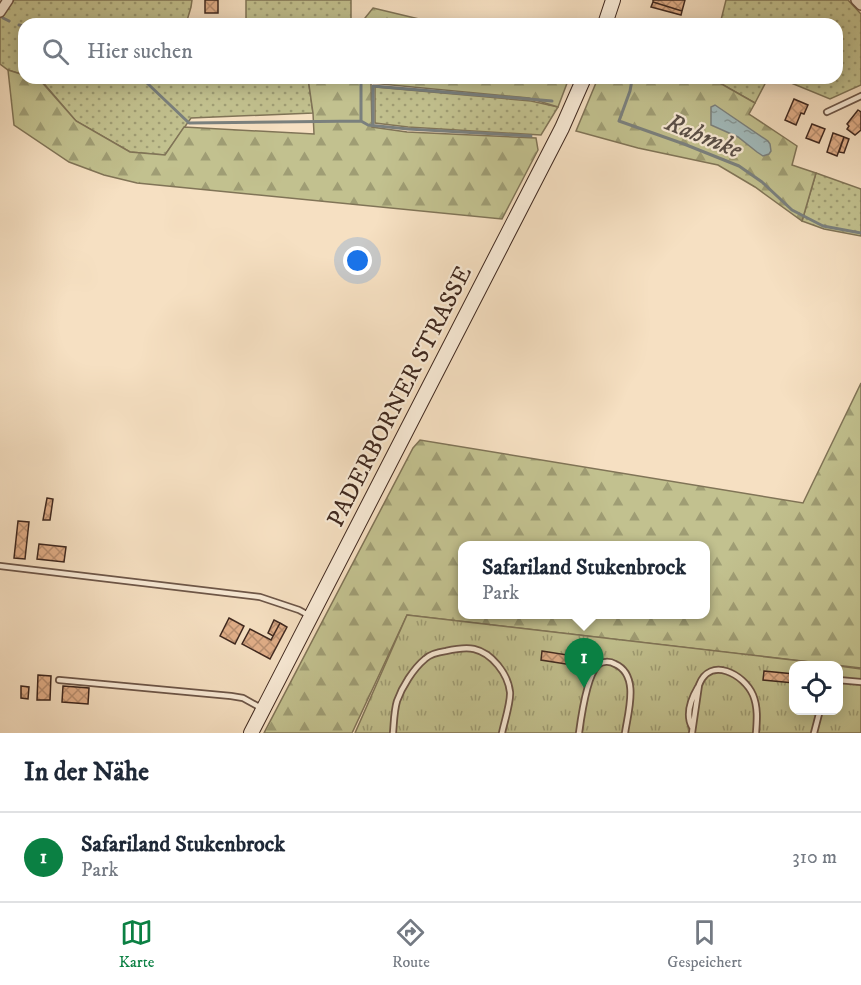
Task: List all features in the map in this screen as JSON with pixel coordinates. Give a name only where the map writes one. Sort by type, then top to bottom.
[{"type":"main road","points":[[607,18],[613,0]]},
{"type":"main road","name":"PADERBORNER STRASSE","points":[[252,733],[562,128],[581,84]]},
{"type":"street","points":[[0,12],[8,0]]},
{"type":"street","points":[[856,0],[861,5]]},
{"type":"lane","points":[[827,112],[861,96]]},
{"type":"lane","points":[[0,566],[260,597],[299,610],[312,617]]},
{"type":"lane","points":[[393,733],[397,700],[419,665],[427,657],[458,648],[473,648],[484,653],[497,664],[506,676],[510,694],[502,733]]},
{"type":"lane","points":[[579,733],[581,716],[594,670],[599,663],[604,662],[620,667],[628,677],[631,688],[625,733]]},
{"type":"lane","points":[[692,731],[699,685],[706,673],[714,670],[737,675],[745,681],[753,695],[757,709],[756,733]]},
{"type":"lane","points":[[58,680],[231,696],[243,698],[264,709]]},
{"type":"lane","points":[[843,680],[861,682]]},
{"type":"lane","points":[[814,733],[819,715]]},
{"type":"green space","points":[[14,0],[192,0],[188,18],[18,18],[18,73],[0,64],[0,18]]},
{"type":"green space","points":[[246,0],[351,0],[351,18],[246,18]]},
{"type":"green space","points":[[726,0],[848,0],[861,14],[861,85],[830,99],[794,84],[843,84],[843,18],[722,18]]},
{"type":"green space","points":[[373,8],[415,18],[365,18]]},
{"type":"green space","points":[[8,70],[18,73],[18,84],[43,84],[76,121],[130,152],[165,155],[184,127],[314,134],[309,84],[371,84],[372,127],[407,132],[536,138],[538,150],[502,219],[137,183],[104,175],[69,162],[14,125]]},
{"type":"green space","points":[[44,84],[309,84],[313,113],[191,118],[165,155],[130,152],[76,121]]},
{"type":"green space","points":[[382,84],[567,84],[558,107],[529,98]]},
{"type":"green space","points":[[596,84],[722,84],[755,103],[749,114],[797,146],[792,165],[816,173],[802,221],[755,187],[718,165],[638,148],[576,131]]},
{"type":"green space","points":[[722,84],[765,84],[755,103]]},
{"type":"green space","points":[[375,87],[531,101],[558,107],[541,135],[408,127],[375,123]]},
{"type":"green space","points":[[816,173],[861,189],[861,236],[824,229],[802,221]]},
{"type":"green space","points":[[861,383],[861,668],[843,666],[843,661],[801,661],[407,615],[352,733],[264,733],[413,448],[420,440],[803,503]]},
{"type":"green space","points":[[407,615],[802,661],[789,661],[789,715],[843,715],[843,667],[861,669],[861,733],[355,733]]},
{"type":"water","points":[[715,105],[768,141],[771,151],[769,154],[763,156],[738,137],[711,125],[711,107]]},
{"type":"building","points":[[205,0],[218,0],[218,13],[205,13]]},
{"type":"building","points":[[653,0],[685,0],[682,11],[653,2]]},
{"type":"building","points":[[653,2],[682,11],[681,15],[651,7]]},
{"type":"building","points":[[794,99],[808,105],[804,114],[801,113],[796,125],[785,120]]},
{"type":"building","points":[[858,110],[861,112],[861,130],[855,135],[847,129],[849,126],[847,124]]},
{"type":"building","points":[[812,124],[825,129],[819,143],[806,138]]},
{"type":"building","points":[[833,133],[844,137],[837,156],[827,152]]},
{"type":"building","points":[[844,137],[849,139],[844,153],[839,152]]},
{"type":"building","points":[[47,498],[53,499],[50,520],[43,520]]},
{"type":"building","points":[[18,521],[29,522],[25,559],[14,558]]},
{"type":"building","points":[[39,544],[66,547],[64,562],[37,559]]},
{"type":"building","points":[[229,618],[244,626],[235,644],[220,636]]},
{"type":"building","points":[[274,620],[280,623],[273,636],[268,633]]},
{"type":"building","points":[[280,623],[287,627],[270,659],[242,644],[250,629],[271,640]]},
{"type":"building","points":[[542,651],[574,656],[572,665],[541,660]]},
{"type":"building","points":[[764,671],[789,674],[789,683],[763,680]]},
{"type":"building","points":[[38,675],[51,676],[50,700],[37,700]]},
{"type":"building","points":[[21,686],[29,687],[28,699],[21,698]]},
{"type":"building","points":[[63,686],[89,688],[88,704],[62,702]]},
{"type":"waterway","name":"Rahmke","points":[[3,18],[9,21]]},
{"type":"waterway","name":"Rahmke","points":[[148,84],[189,123],[361,121],[361,84]]},
{"type":"waterway","name":"Rahmke","points":[[631,84],[619,121],[739,166],[762,182],[792,210],[823,226],[861,233]]},
{"type":"waterway","name":"Rahmke","points":[[373,125],[373,86],[552,101]]},
{"type":"waterway","points":[[361,121],[368,125],[408,129],[531,136]]},
{"type":"place","name":"Safariland Stukenbrock","points":[[584,688]]}]
